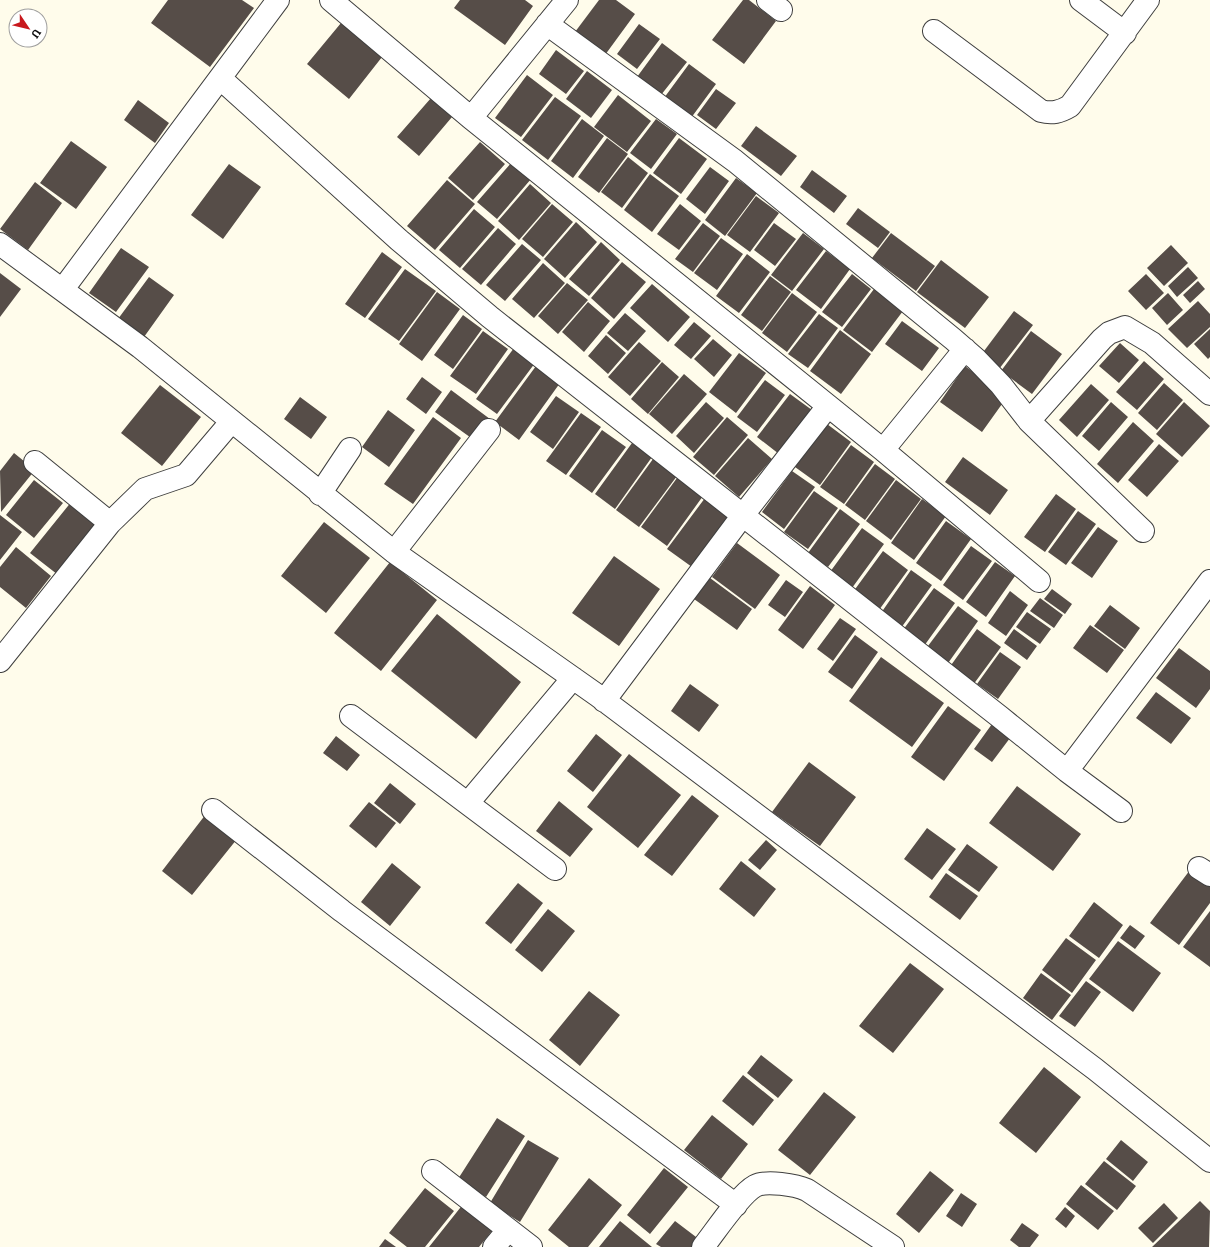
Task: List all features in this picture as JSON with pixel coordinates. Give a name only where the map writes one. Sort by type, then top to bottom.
[{"type":"street","points":[[63,289],[221,79],[278,0]]},
{"type":"street","points":[[331,0],[471,118],[883,450],[1039,582]]},
{"type":"street","points":[[471,118],[567,0]]},
{"type":"street","points":[[1081,0],[1125,33]]},
{"type":"street","points":[[934,31],[1041,111],[1050,113],[1059,112],[1070,106],[1148,0]]},
{"type":"street","points":[[548,24],[735,161],[964,349],[1002,385],[1029,421],[1143,531]]},
{"type":"street","points":[[221,79],[399,240],[490,318],[743,515],[1067,771],[1121,811]]},
{"type":"street","points":[[0,244],[140,347],[320,494],[394,552],[604,701],[1095,1069],[1210,1161]]},
{"type":"street","points":[[1029,421],[1102,339],[1109,333],[1125,327],[1152,343],[1210,394]]},
{"type":"street","points":[[883,450],[964,349]]},
{"type":"street","points":[[604,701],[743,515],[828,406]]},
{"type":"street","points":[[0,661],[110,523],[145,489],[186,475],[231,422]]},
{"type":"street","points":[[394,552],[489,430]]},
{"type":"street","points":[[320,494],[350,449]]},
{"type":"street","points":[[35,462],[110,523]]},
{"type":"street","points":[[1067,771],[1210,581]]},
{"type":"street","points":[[468,803],[573,678]]},
{"type":"street","points":[[351,716],[555,869]]},
{"type":"street","points":[[212,810],[342,911],[736,1205]]},
{"type":"street","points":[[433,1171],[530,1247]]},
{"type":"street","points":[[703,1247],[736,1205],[749,1191],[759,1184],[796,1186],[807,1190],[893,1247]]},
{"type":"street","points":[[494,1247],[508,1230]]},
{"type":"building","points":[[168,0],[242,0],[254,8],[210,67],[151,23]]},
{"type":"building","points":[[460,0],[525,0],[533,6],[505,45],[454,8]]},
{"type":"building","points":[[599,0],[616,0],[635,14],[605,55],[575,32]]},
{"type":"building","points":[[743,0],[749,0],[776,21],[744,64],[712,40]]},
{"type":"building","points":[[341,23],[382,57],[349,99],[307,64]]},
{"type":"building","points":[[639,24],[660,39],[637,69],[617,54]]},
{"type":"building","points":[[662,43],[687,62],[661,95],[637,77]]},
{"type":"building","points":[[556,50],[584,71],[566,94],[539,74]]},
{"type":"building","points":[[689,64],[716,84],[691,118],[664,98]]},
{"type":"building","points":[[587,71],[612,90],[591,118],[566,99]]},
{"type":"building","points":[[527,75],[553,95],[521,137],[495,118]]},
{"type":"building","points":[[716,89],[736,103],[716,129],[697,115]]},
{"type":"building","points":[[618,95],[651,121],[627,152],[594,127]]},
{"type":"building","points":[[555,97],[581,116],[548,160],[522,140]]},
{"type":"building","points":[[431,98],[452,117],[419,156],[397,137]]},
{"type":"building","points":[[138,100],[169,123],[155,143],[124,120]]},
{"type":"building","points":[[582,119],[604,136],[573,178],[551,161]]},
{"type":"building","points":[[656,119],[677,134],[651,169],[630,153]]},
{"type":"building","points":[[756,126],[797,156],[781,176],[741,146]]},
{"type":"building","points":[[607,138],[628,154],[599,193],[578,177]]},
{"type":"building","points":[[679,138],[707,159],[681,194],[653,173]]},
{"type":"building","points":[[71,141],[107,167],[76,209],[40,183]]},
{"type":"building","points":[[480,142],[505,164],[473,200],[448,178]]},
{"type":"building","points":[[628,157],[648,173],[622,208],[601,192]]},
{"type":"building","points":[[511,163],[531,179],[497,219],[477,202]]},
{"type":"building","points":[[229,164],[261,187],[223,239],[191,215]]},
{"type":"building","points":[[710,167],[729,181],[705,214],[686,199]]},
{"type":"building","points":[[812,170],[847,196],[834,213],[800,187]]},
{"type":"building","points":[[650,174],[679,196],[652,232],[624,210]]},
{"type":"building","points":[[736,178],[757,193],[725,236],[705,220]]},
{"type":"building","points":[[447,180],[475,204],[435,250],[407,226]]},
{"type":"building","points":[[35,182],[62,203],[28,250],[0,229]]},
{"type":"building","points":[[530,184],[551,203],[519,240],[498,221]]},
{"type":"building","points":[[756,196],[779,213],[750,252],[727,235]]},
{"type":"building","points":[[552,204],[573,222],[543,257],[522,239]]},
{"type":"building","points":[[680,204],[701,221],[679,250],[657,234]]},
{"type":"building","points":[[858,208],[890,232],[878,248],[846,224]]},
{"type":"building","points":[[474,209],[495,227],[460,268],[439,250]]},
{"type":"building","points":[[576,222],[597,242],[565,278],[544,259]]},
{"type":"building","points":[[703,223],[720,236],[693,272],[675,259]]},
{"type":"building","points":[[774,223],[796,239],[775,266],[754,250]]},
{"type":"building","points":[[498,228],[516,244],[481,285],[462,269]]},
{"type":"building","points":[[803,233],[824,249],[792,291],[771,275]]},
{"type":"building","points":[[891,233],[935,266],[916,291],[872,258]]},
{"type":"building","points":[[721,238],[743,254],[717,290],[694,273]]},
{"type":"building","points":[[601,242],[620,260],[589,296],[569,279]]},
{"type":"building","points":[[522,244],[541,260],[505,301],[486,285]]},
{"type":"building","points":[[1171,245],[1188,263],[1164,286],[1147,268]]},
{"type":"building","points":[[121,248],[149,267],[116,312],[89,293]]},
{"type":"building","points":[[826,251],[850,269],[821,309],[796,290]]},
{"type":"building","points":[[382,252],[402,267],[365,318],[345,304]]},
{"type":"building","points":[[747,254],[770,272],[739,313],[716,296]]},
{"type":"building","points":[[941,260],[989,297],[965,328],[917,292]]},
{"type":"building","points":[[622,262],[646,282],[614,319],[591,298]]},
{"type":"building","points":[[543,263],[565,283],[534,318],[512,299]]},
{"type":"building","points":[[1188,267],[1198,278],[1177,297],[1168,286]]},
{"type":"building","points":[[405,269],[436,291],[399,341],[368,319]]},
{"type":"building","points":[[0,273],[21,289],[0,317]]},
{"type":"building","points":[[852,274],[871,289],[842,327],[822,312]]},
{"type":"building","points":[[1146,274],[1164,293],[1146,310],[1128,291]]},
{"type":"building","points":[[770,276],[791,292],[762,331],[741,315]]},
{"type":"building","points":[[149,277],[174,295],[144,337],[118,319]]},
{"type":"building","points":[[1198,281],[1205,289],[1190,303],[1183,295]]},
{"type":"building","points":[[567,283],[588,300],[558,334],[538,316]]},
{"type":"building","points":[[652,284],[690,317],[668,342],[630,308]]},
{"type":"building","points":[[874,289],[903,311],[872,352],[843,330]]},
{"type":"building","points":[[437,292],[460,309],[422,361],[399,344]]},
{"type":"building","points":[[792,293],[817,312],[787,352],[762,333]]},
{"type":"building","points":[[1168,293],[1183,310],[1167,325],[1152,308]]},
{"type":"building","points":[[1198,301],[1210,314],[1210,327],[1187,348],[1168,329]]},
{"type":"building","points":[[588,302],[610,321],[584,352],[562,332]]},
{"type":"building","points":[[1014,311],[1033,325],[999,369],[981,355]]},
{"type":"building","points":[[625,313],[646,331],[628,351],[607,333]]},
{"type":"building","points":[[819,314],[838,328],[808,368],[788,354]]},
{"type":"building","points":[[463,315],[482,329],[453,369],[434,355]]},
{"type":"building","points":[[902,321],[939,348],[922,371],[885,344]]},
{"type":"building","points":[[694,322],[711,336],[691,359],[674,345]]},
{"type":"building","points":[[1210,329],[1210,357],[1208,359],[1194,344]]},
{"type":"building","points":[[840,330],[871,354],[841,394],[810,371]]},
{"type":"building","points":[[483,331],[508,349],[476,394],[450,376]]},
{"type":"building","points":[[1031,331],[1062,354],[1032,394],[1001,371]]},
{"type":"building","points":[[606,335],[626,353],[608,374],[588,356]]},
{"type":"building","points":[[713,339],[732,355],[714,377],[694,359]]},
{"type":"building","points":[[639,342],[661,361],[630,396],[608,377]]},
{"type":"building","points":[[1120,343],[1139,360],[1119,383],[1099,366]]},
{"type":"building","points":[[514,348],[535,363],[497,414],[476,399]]},
{"type":"building","points":[[739,353],[766,373],[736,413],[709,392]]},
{"type":"building","points":[[1144,361],[1164,379],[1137,410],[1116,392]]},
{"type":"building","points":[[662,362],[679,377],[648,414],[631,399]]},
{"type":"building","points":[[536,366],[560,383],[519,440],[495,422]]},
{"type":"building","points":[[965,366],[1007,397],[982,432],[940,402]]},
{"type":"building","points":[[684,374],[707,394],[672,434],[649,414]]},
{"type":"building","points":[[422,377],[442,392],[426,414],[406,399]]},
{"type":"building","points":[[765,380],[785,395],[757,432],[737,417]]},
{"type":"building","points":[[1164,383],[1183,400],[1157,430],[1138,413]]},
{"type":"building","points":[[1091,384],[1109,400],[1077,437],[1059,420]]},
{"type":"building","points":[[160,385],[201,417],[162,466],[121,433]]},
{"type":"building","points":[[451,390],[490,419],[474,440],[435,412]]},
{"type":"building","points":[[790,394],[812,410],[779,454],[757,437]]},
{"type":"building","points":[[556,396],[579,412],[553,449],[530,432]]},
{"type":"building","points":[[300,397],[327,417],[311,439],[284,419]]},
{"type":"building","points":[[706,402],[724,418],[694,453],[676,436]]},
{"type":"building","points":[[1111,402],[1128,417],[1099,451],[1082,436]]},
{"type":"building","points":[[1184,402],[1210,426],[1182,457],[1156,434]]},
{"type":"building","points":[[388,410],[415,430],[389,467],[362,447]]},
{"type":"building","points":[[581,413],[601,427],[566,475],[546,461]]},
{"type":"building","points":[[433,417],[461,438],[413,504],[384,484]]},
{"type":"building","points":[[727,417],[748,435],[714,475],[693,457]]},
{"type":"building","points":[[1133,422],[1154,441],[1118,483],[1097,464]]},
{"type":"building","points":[[827,424],[851,442],[820,485],[795,467]]},
{"type":"building","points":[[602,430],[626,447],[592,493],[569,476]]},
{"type":"building","points":[[748,438],[772,459],[739,497],[715,476]]},
{"type":"building","points":[[632,443],[652,457],[615,509],[595,494]]},
{"type":"building","points":[[1159,444],[1179,461],[1147,497],[1128,480]]},
{"type":"building","points":[[851,445],[874,462],[844,504],[820,487]]},
{"type":"building","points":[[14,453],[35,470],[1,512],[0,471]]},
{"type":"building","points":[[963,457],[1008,490],[990,515],[945,482]]},
{"type":"building","points":[[653,459],[677,476],[639,527],[616,510]]},
{"type":"building","points":[[875,464],[895,479],[865,520],[845,505]]},
{"type":"building","points":[[792,471],[815,487],[784,529],[762,512]]},
{"type":"building","points":[[677,478],[703,496],[667,546],[641,527]]},
{"type":"building","points":[[34,480],[63,503],[34,538],[6,515]]},
{"type":"building","points":[[896,480],[921,499],[891,540],[866,521]]},
{"type":"building","points":[[814,491],[838,508],[808,549],[784,532]]},
{"type":"building","points":[[1056,494],[1076,509],[1045,552],[1024,537]]},
{"type":"building","points":[[705,498],[729,516],[692,567],[667,549]]},
{"type":"building","points":[[922,499],[946,516],[914,560],[891,543]]},
{"type":"building","points":[[72,501],[103,526],[62,578],[30,553]]},
{"type":"building","points":[[840,509],[860,524],[828,567],[808,553]]},
{"type":"building","points":[[1078,511],[1096,524],[1066,565],[1048,552]]},
{"type":"building","points":[[0,515],[22,532],[0,560]]},
{"type":"building","points":[[946,521],[971,539],[941,581],[916,563]]},
{"type":"building","points":[[324,522],[370,558],[326,613],[281,576]]},
{"type":"building","points":[[1098,527],[1118,541],[1092,578],[1071,563]]},
{"type":"building","points":[[862,528],[884,544],[852,588],[830,572]]},
{"type":"building","points":[[737,543],[780,575],[755,609],[712,577]]},
{"type":"building","points":[[971,546],[992,561],[963,600],[943,585]]},
{"type":"building","points":[[16,547],[51,576],[26,608],[0,587],[0,567]]},
{"type":"building","points":[[883,551],[908,570],[879,610],[853,592]]},
{"type":"building","points":[[614,556],[660,589],[619,646],[572,613]]},
{"type":"building","points":[[390,562],[437,600],[381,671],[334,633]]},
{"type":"building","points":[[995,562],[1015,576],[986,617],[966,602]]},
{"type":"building","points":[[911,570],[932,585],[901,628],[881,613]]},
{"type":"building","points":[[710,578],[752,609],[737,630],[694,599]]},
{"type":"building","points":[[786,580],[803,592],[785,617],[768,605]]},
{"type":"building","points":[[810,586],[835,605],[803,649],[778,630]]},
{"type":"building","points":[[934,588],[955,603],[924,646],[903,630]]},
{"type":"building","points":[[1052,589],[1072,604],[1065,614],[1044,599]]},
{"type":"building","points":[[1010,591],[1028,605],[1006,636],[988,623]]},
{"type":"building","points":[[1040,598],[1063,615],[1054,628],[1030,611]]},
{"type":"building","points":[[1110,605],[1140,628],[1125,649],[1094,626]]},
{"type":"building","points":[[958,606],[978,621],[946,666],[925,650]]},
{"type":"building","points":[[1027,612],[1051,629],[1040,644],[1016,627]]},
{"type":"building","points":[[437,614],[521,682],[476,739],[391,671]]},
{"type":"building","points":[[840,618],[856,629],[833,661],[817,649]]},
{"type":"building","points":[[1090,625],[1124,650],[1107,673],[1073,648]]},
{"type":"building","points":[[977,629],[1001,647],[973,685],[949,668]]},
{"type":"building","points":[[1014,629],[1037,646],[1027,660],[1004,643]]},
{"type":"building","points":[[855,635],[878,652],[852,689],[828,672]]},
{"type":"building","points":[[1179,648],[1210,671],[1210,689],[1196,708],[1156,678]]},
{"type":"building","points":[[1000,652],[1021,667],[998,699],[977,684]]},
{"type":"building","points":[[881,657],[944,703],[912,747],[849,701]]},
{"type":"building","points":[[690,684],[719,705],[699,732],[671,711]]},
{"type":"building","points":[[1156,692],[1191,718],[1171,744],[1136,718]]},
{"type":"building","points":[[948,706],[981,730],[944,781],[911,757]]},
{"type":"building","points":[[992,724],[1010,738],[992,762],[974,749]]},
{"type":"building","points":[[596,734],[622,755],[593,792],[567,771]]},
{"type":"building","points":[[336,736],[360,755],[347,771],[323,753]]},
{"type":"building","points":[[629,754],[681,795],[638,848],[587,807]]},
{"type":"building","points":[[809,762],[856,797],[820,846],[772,812]]},
{"type":"building","points":[[390,783],[416,804],[400,824],[374,803]]},
{"type":"building","points":[[1017,786],[1081,834],[1053,871],[989,823]]},
{"type":"building","points":[[692,795],[719,816],[672,876],[644,855]]},
{"type":"building","points":[[559,801],[593,829],[570,857],[536,831]]},
{"type":"building","points":[[369,802],[396,823],[376,848],[349,826]]},
{"type":"building","points":[[206,814],[237,839],[192,895],[162,871]]},
{"type":"building","points":[[927,828],[956,849],[932,880],[904,859]]},
{"type":"building","points":[[766,840],[777,850],[760,870],[748,860]]},
{"type":"building","points":[[967,844],[998,867],[979,892],[948,870]]},
{"type":"building","points":[[741,861],[776,889],[754,917],[719,889]]},
{"type":"building","points":[[392,863],[421,887],[390,926],[361,902]]},
{"type":"building","points":[[1193,866],[1210,878],[1210,903],[1179,945],[1150,923]]},
{"type":"building","points":[[946,873],[978,896],[960,920],[929,897]]},
{"type":"building","points":[[518,883],[543,903],[511,944],[485,923]]},
{"type":"building","points":[[1094,902],[1123,925],[1099,958],[1069,936]]},
{"type":"building","points":[[548,909],[575,931],[542,972],[515,950]]},
{"type":"building","points":[[1210,911],[1210,967],[1183,947]]},
{"type":"building","points":[[1130,925],[1145,936],[1135,949],[1120,938]]},
{"type":"building","points":[[1066,938],[1096,960],[1072,993],[1042,970]]},
{"type":"building","points":[[1118,941],[1161,973],[1133,1012],[1089,979]]},
{"type":"building","points":[[910,963],[944,989],[893,1053],[859,1026]]},
{"type":"building","points":[[1041,973],[1071,995],[1052,1020],[1023,998]]},
{"type":"building","points":[[1086,981],[1101,992],[1075,1027],[1059,1016]]},
{"type":"building","points":[[589,991],[620,1015],[580,1066],[549,1040]]},
{"type":"building","points":[[761,1055],[793,1080],[778,1098],[747,1073]]},
{"type":"building","points":[[1044,1067],[1081,1097],[1036,1153],[999,1123]]},
{"type":"building","points":[[743,1075],[774,1100],[753,1126],[722,1101]]},
{"type":"building","points":[[824,1092],[856,1117],[810,1175],[778,1150]]},
{"type":"building","points":[[712,1115],[748,1144],[721,1179],[684,1150]]},
{"type":"building","points":[[497,1118],[525,1136],[486,1197],[458,1179]]},
{"type":"building","points":[[528,1140],[559,1158],[520,1222],[490,1203]]},
{"type":"building","points":[[1121,1140],[1148,1162],[1133,1181],[1106,1159]]},
{"type":"building","points":[[1104,1161],[1136,1186],[1117,1210],[1085,1184]]},
{"type":"building","points":[[664,1168],[688,1187],[650,1234],[627,1215]]},
{"type":"building","points":[[930,1171],[954,1190],[919,1233],[896,1214]]},
{"type":"building","points":[[589,1178],[622,1205],[588,1247],[569,1247],[548,1230]]},
{"type":"building","points":[[1081,1185],[1114,1211],[1098,1230],[1066,1204]]},
{"type":"building","points":[[425,1188],[454,1211],[425,1247],[407,1247],[389,1233]]},
{"type":"building","points":[[961,1193],[977,1204],[962,1227],[946,1216]]},
{"type":"building","points":[[1200,1201],[1210,1211],[1209,1247],[1152,1247]]},
{"type":"building","points":[[464,1203],[495,1227],[479,1247],[429,1247]]},
{"type":"building","points":[[1164,1203],[1178,1218],[1153,1243],[1138,1228]]},
{"type":"building","points":[[1065,1207],[1075,1216],[1066,1228],[1055,1219]]},
{"type":"building","points":[[620,1221],[652,1247],[599,1247]]},
{"type":"building","points":[[675,1221],[700,1240],[694,1247],[661,1247],[656,1244]]},
{"type":"building","points":[[1022,1223],[1039,1235],[1030,1247],[1019,1247],[1010,1240]]},
{"type":"building","points":[[385,1239],[396,1247],[379,1247]]}]
